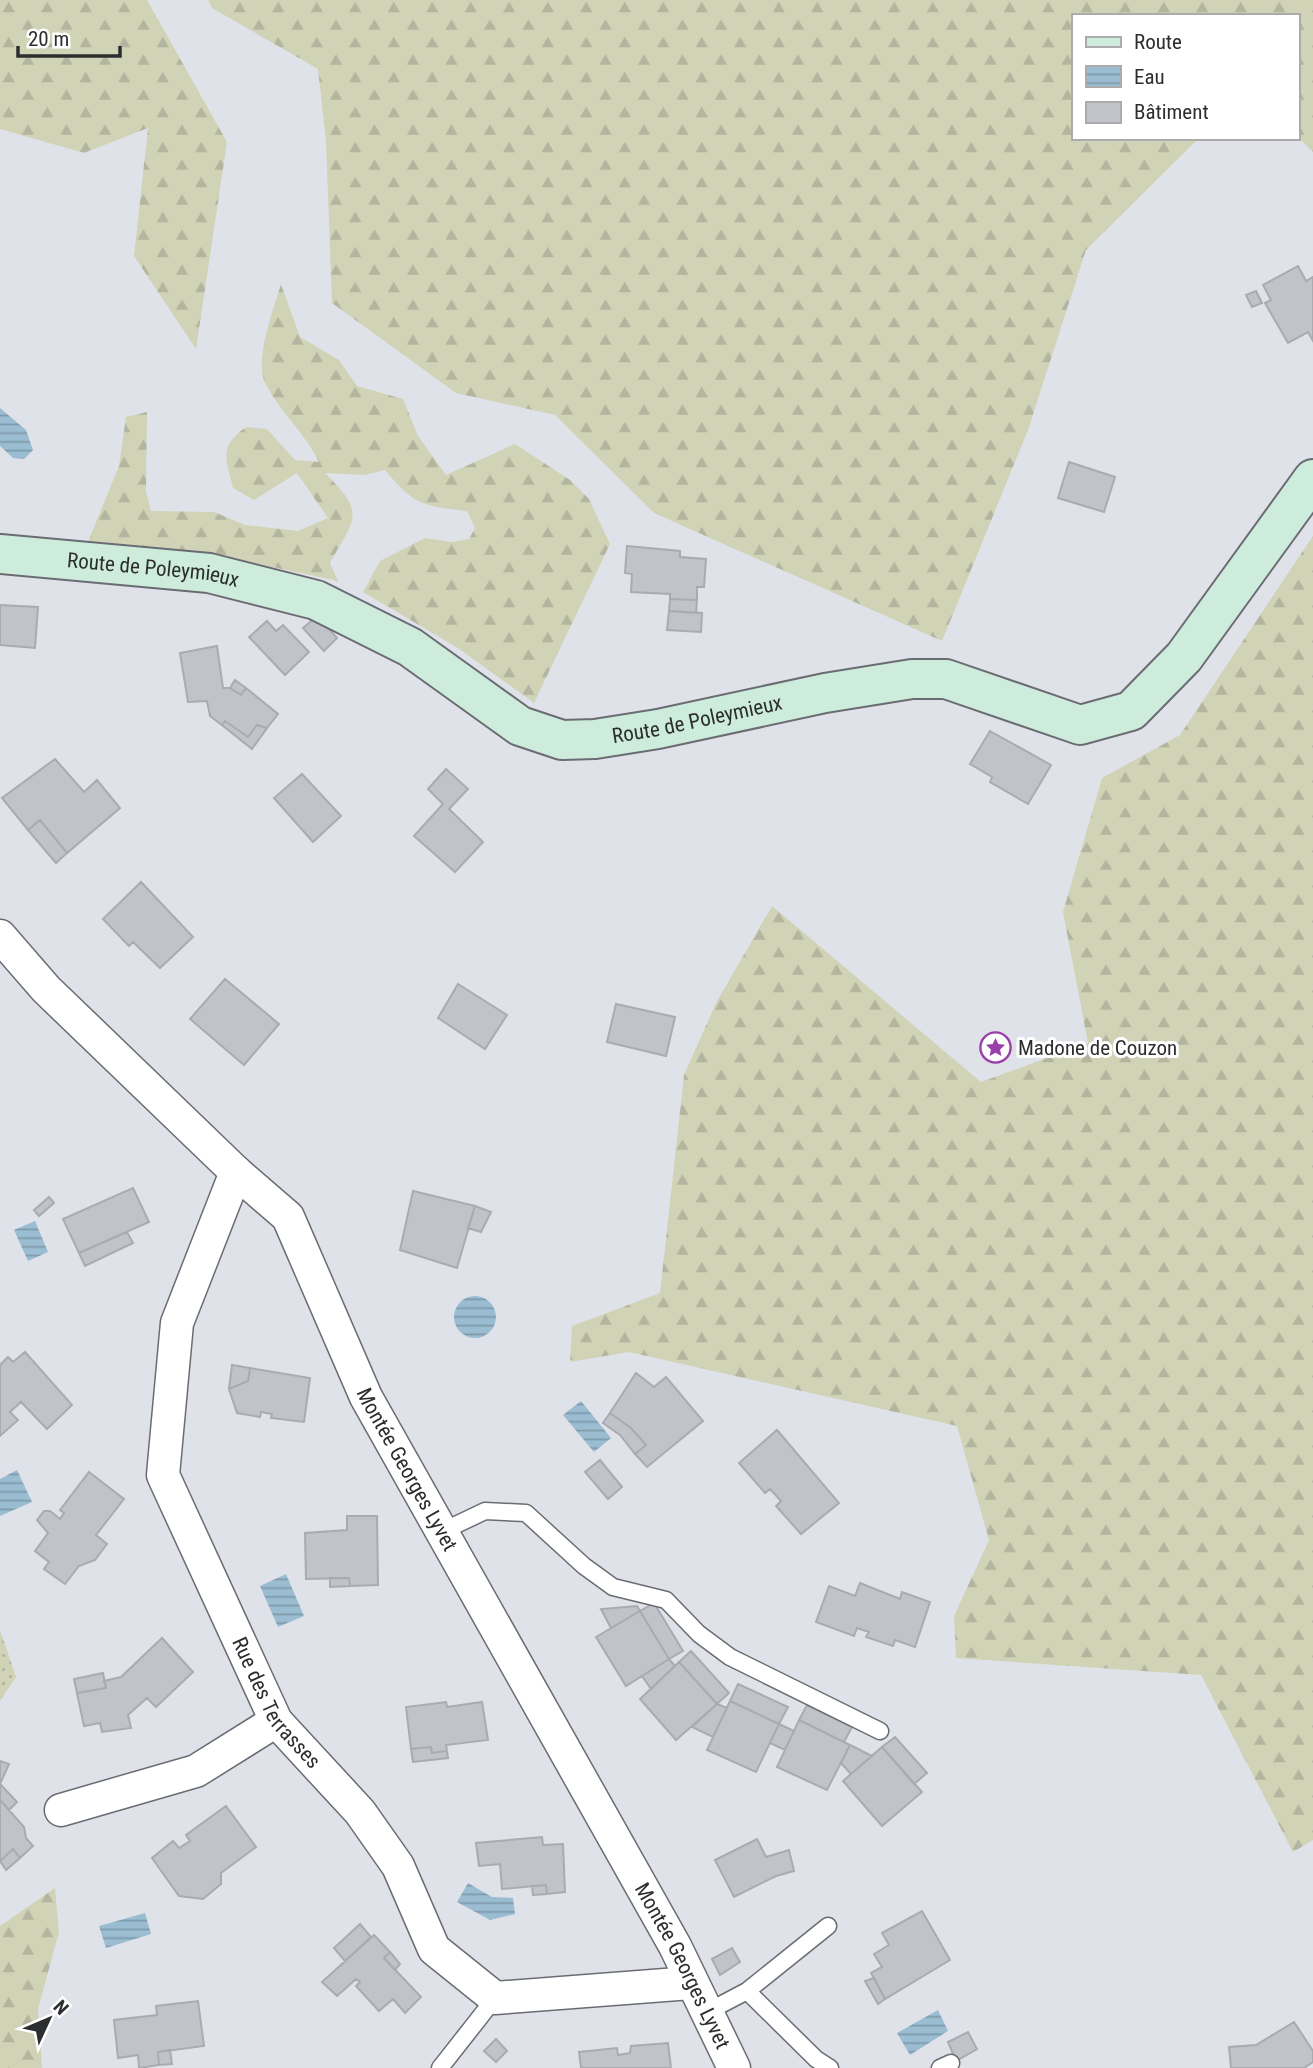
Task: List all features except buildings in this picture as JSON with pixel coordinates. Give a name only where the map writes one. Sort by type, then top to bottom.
[{"type":"street","name":"Route de Poleymieux","points":[[0,554],[209,573],[316,600],[410,647],[520,726],[562,740],[595,739],[658,729],[825,692],[912,679],[946,679],[1080,725],[1131,711],[1185,657],[1313,480]]},
{"type":"street","name":"Montée Georges Lyvet","points":[[0,936],[46,989],[236,1172],[288,1217],[366,1397],[675,1947],[734,2068]]},
{"type":"street","name":"Rue des Terrasses","points":[[236,1172],[177,1323],[163,1475],[276,1721],[360,1812],[398,1866],[434,1950],[495,1998]]},
{"type":"street","points":[[61,1810],[196,1771],[276,1721]]},
{"type":"street","points":[[495,1998],[691,1983]]},
{"type":"lane","points":[[443,1531],[485,1511],[526,1513],[584,1566],[612,1587],[666,1600],[699,1634],[730,1657],[880,1731]]},
{"type":"lane","points":[[707,2012],[747,1991],[828,1926]]},
{"type":"lane","points":[[747,1991],[816,2059],[830,2068]]},
{"type":"lane","points":[[440,2068],[495,1998]]},
{"type":"green space","points":[[0,0],[147,0],[227,142],[196,349],[134,256],[148,128],[84,153],[0,129]]},
{"type":"green space","points":[[208,0],[1313,0],[1313,152],[1299,138],[1299,14],[1072,14],[1072,140],[1197,140],[1086,250],[1028,430],[942,641],[654,513],[555,415],[456,393],[332,303],[326,141],[318,69],[212,8]]},
{"type":"green space","points":[[281,284],[300,337],[339,360],[357,386],[403,399],[418,436],[446,475],[515,444],[570,480],[589,499],[610,544],[534,703],[458,648],[363,592],[380,561],[425,538],[451,542],[469,539],[475,528],[467,511],[420,502],[385,470],[365,475],[325,473],[347,498],[353,516],[351,525],[330,563],[338,581],[212,554],[88,542],[119,466],[126,417],[147,412],[146,491],[151,511],[214,512],[245,525],[298,531],[328,518],[297,473],[254,500],[233,488],[228,469],[228,447],[246,427],[267,429],[295,460],[319,462],[272,395],[263,375],[263,349]]},
{"type":"green space","points":[[1313,536],[1313,1840],[1293,1852],[1201,1675],[956,1658],[954,1616],[989,1540],[957,1426],[629,1352],[570,1362],[572,1326],[660,1293],[684,1075],[716,1003],[772,906],[981,1082],[1088,1043],[1063,912],[1102,778],[1180,735]]},
{"type":"green space","points":[[0,1630],[16,1677],[0,1701]]},
{"type":"green space","points":[[55,1888],[59,1932],[38,2009],[42,2068],[0,2068],[0,1926]]},
{"type":"water","points":[[0,408],[26,430],[33,450],[24,459],[13,458],[0,446]]},
{"type":"water","points":[[35,1221],[48,1252],[28,1261],[14,1230]]},
{"type":"water","points":[[475,1296],[490,1302],[496,1317],[490,1332],[475,1338],[460,1332],[454,1317],[460,1302]]},
{"type":"water","points":[[581,1401],[611,1438],[594,1452],[563,1415]]},
{"type":"water","points":[[17,1470],[32,1502],[0,1516],[0,1479]]},
{"type":"water","points":[[286,1574],[304,1616],[278,1627],[260,1586]]},
{"type":"water","points":[[468,1883],[492,1897],[513,1898],[515,1914],[490,1920],[457,1902]]},
{"type":"water","points":[[145,1913],[151,1934],[106,1948],[99,1926]]},
{"type":"water","points":[[938,2010],[948,2031],[910,2055],[897,2033]]},
{"type":"place","name":"Madone de Couzon","points":[[995,1048]]}]
